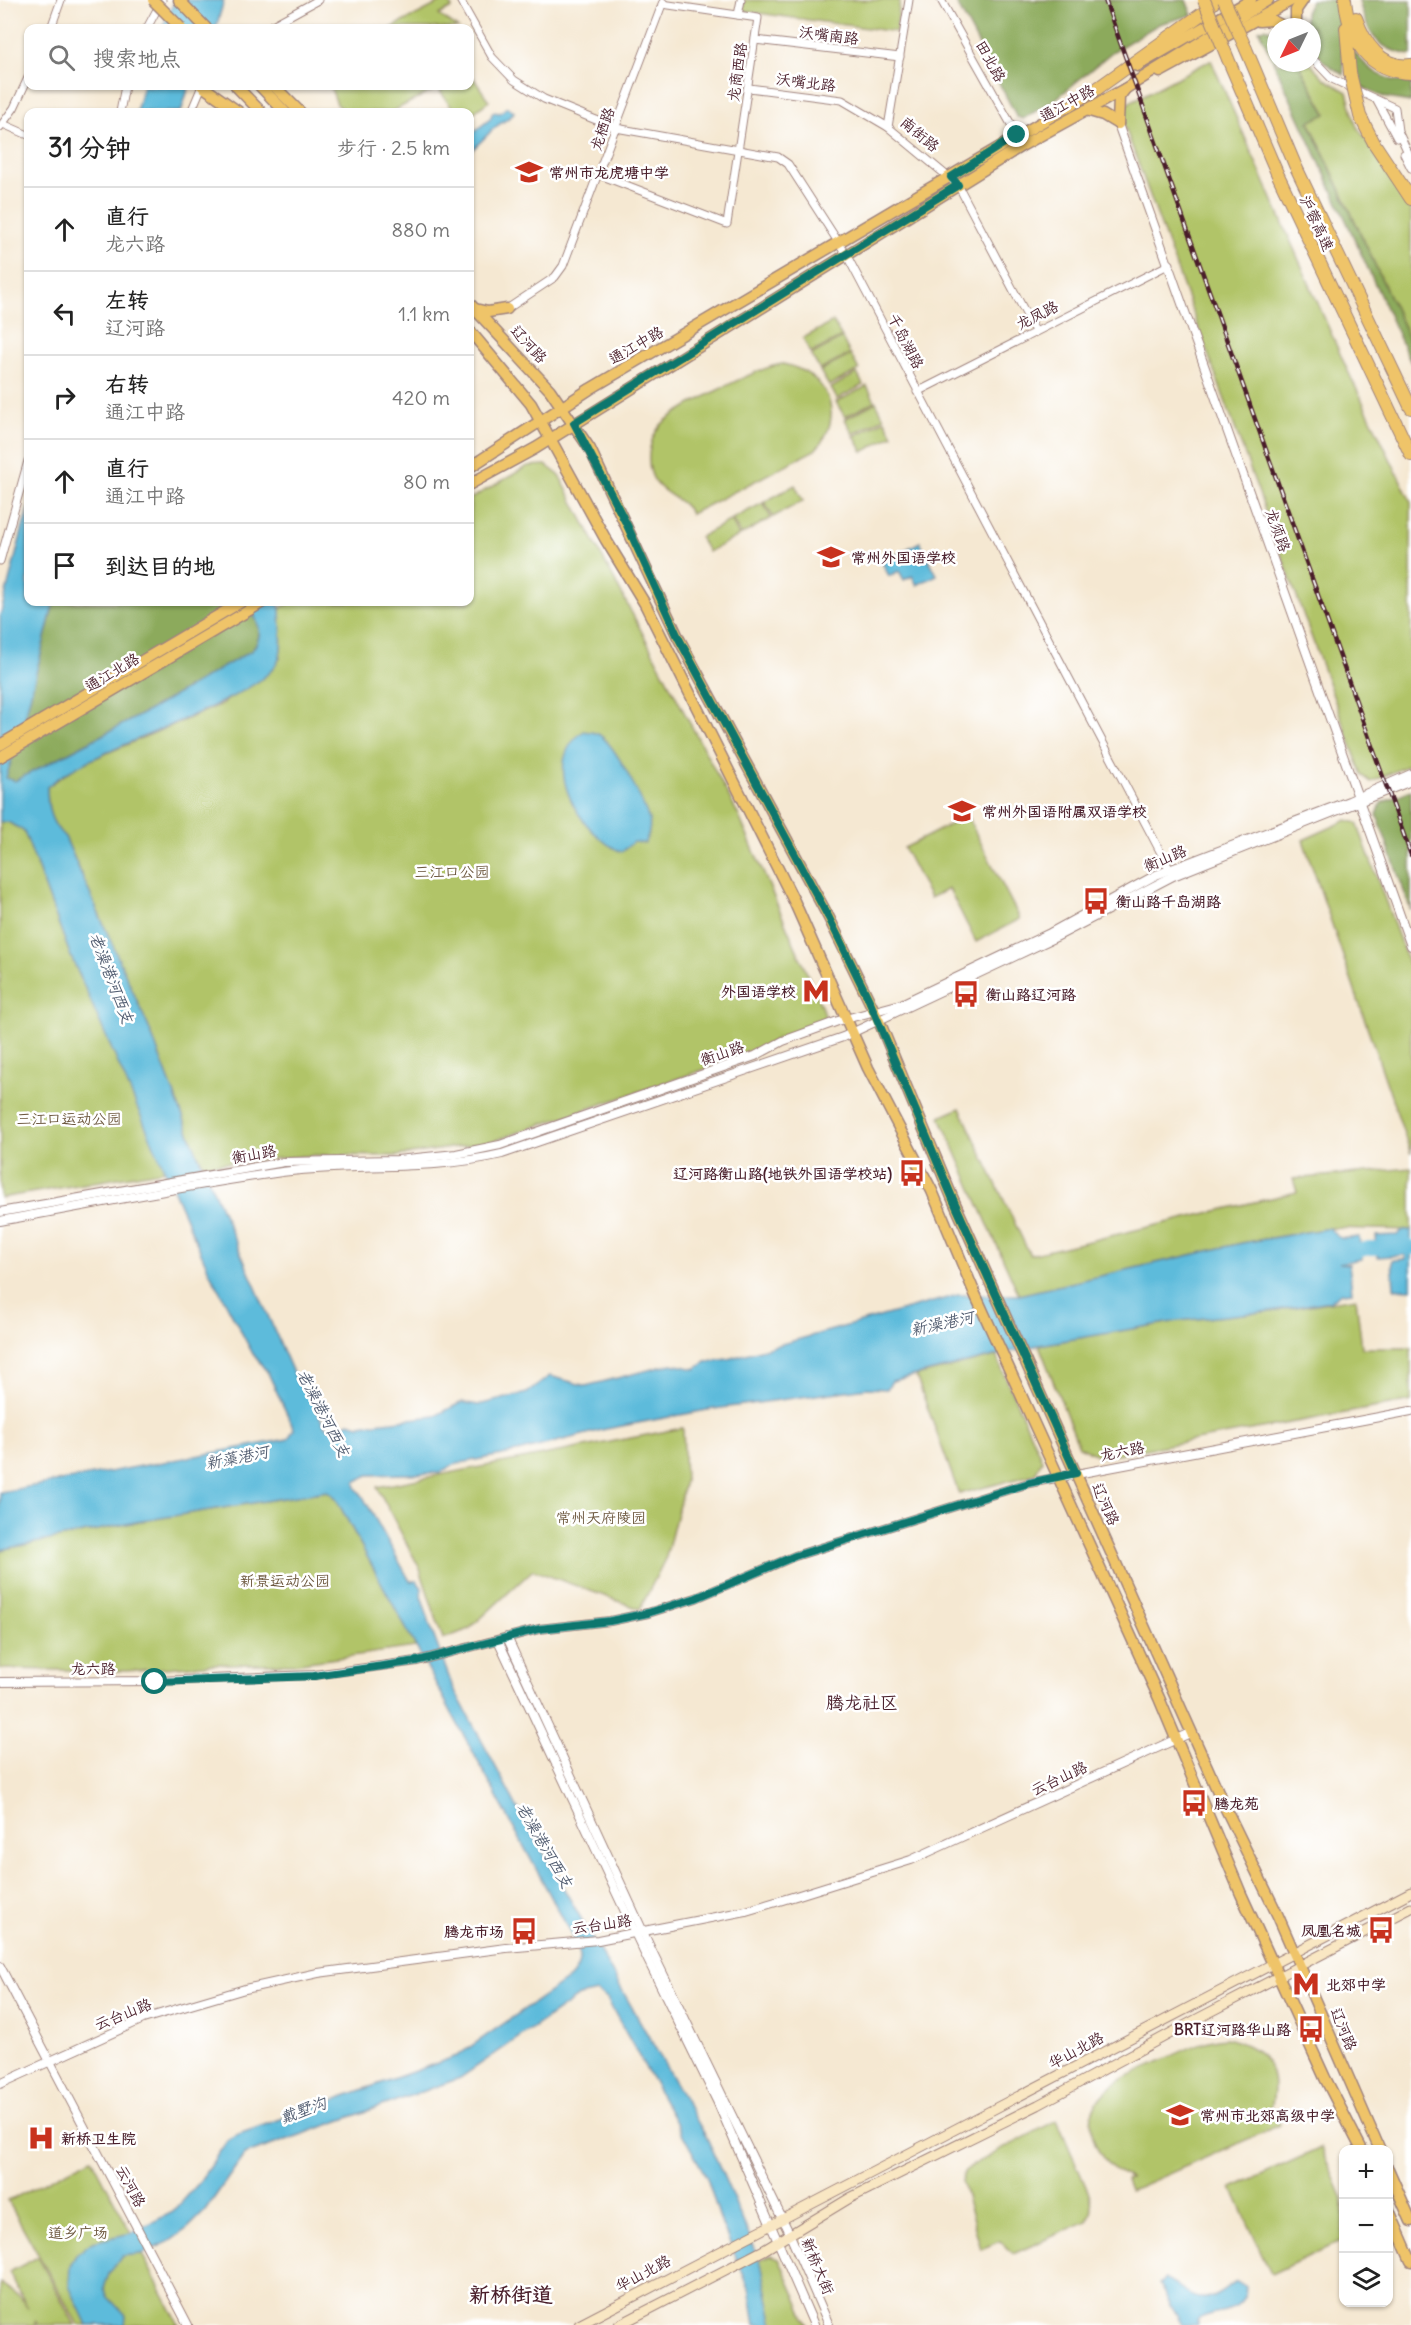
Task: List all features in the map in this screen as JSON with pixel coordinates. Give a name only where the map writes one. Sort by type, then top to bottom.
[{"type":"highway","name":"沪蓉高速","points":[[1204,0],[1277,173],[1411,454]]},
{"type":"highway","points":[[1091,93],[1203,13],[1216,0]]},
{"type":"highway","name":"沪蓉高速","points":[[1224,0],[1295,165],[1411,408]]},
{"type":"highway","points":[[1353,0],[1361,32],[1368,45],[1381,58],[1394,63],[1411,65]]},
{"type":"highway","points":[[1346,6],[1350,73],[1360,116],[1411,199]]},
{"type":"highway","points":[[1346,6],[1355,41],[1365,56],[1378,66],[1398,73],[1411,73]]},
{"type":"main road","points":[[153,0],[177,24]]},
{"type":"main road","points":[[179,0],[202,24]]},
{"type":"main road","name":"通江中路","points":[[551,438],[846,254],[955,181],[1017,135],[1251,0]]},
{"type":"main road","name":"通江中路","points":[[542,422],[840,243],[1123,90],[1268,0]]},
{"type":"main road","points":[[1118,124],[1118,108],[1123,90],[1189,58],[1292,0]]},
{"type":"main road","points":[[1296,18],[1296,10],[1303,0]]},
{"type":"main road","points":[[1256,22],[1267,20]]},
{"type":"main road","points":[[208,90],[233,108]]},
{"type":"main road","points":[[240,90],[257,108]]},
{"type":"main road","points":[[264,90],[281,108]]},
{"type":"main road","points":[[278,90],[296,108]]},
{"type":"main road","points":[[1086,110],[1103,115],[1118,124]]},
{"type":"main road","points":[[474,308],[488,312],[507,309]]},
{"type":"main road","name":"辽河路","points":[[474,309],[502,337],[564,408],[574,423],[622,515],[678,637],[829,918],[877,1017],[993,1291],[1295,1954],[1378,2145]]},
{"type":"main road","points":[[502,337],[498,325],[507,309]]},
{"type":"main road","points":[[474,336],[531,404],[542,422],[474,464]]},
{"type":"main road","name":"辽河路","points":[[542,422],[606,540],[645,604],[789,891],[868,1068],[932,1191],[975,1294],[1060,1476],[1176,1738],[1241,1894],[1325,2078],[1359,2145]]},
{"type":"main road","points":[[474,482],[551,438]]},
{"type":"main road","name":"通江北路","points":[[0,745],[239,607]]},
{"type":"main road","name":"通江北路","points":[[0,758],[239,607]]},
{"type":"main road","name":"华山北路","points":[[579,2325],[721,2249],[1025,2094],[1411,1892]]},
{"type":"main road","name":"华山北路","points":[[619,2325],[764,2250],[850,2198],[1038,2106],[1279,1976],[1411,1908]]},
{"type":"main road","points":[[1393,2178],[1411,2221]]},
{"type":"main road","points":[[1393,2218],[1411,2261]]},
{"type":"street","points":[[53,24],[62,0]]},
{"type":"street","points":[[149,24],[162,0]]},
{"type":"street","points":[[274,24],[318,0]]},
{"type":"street","name":"千岛湖路","points":[[460,0],[473,24]]},
{"type":"street","points":[[738,15],[741,0]]},
{"type":"street","name":"南街路","points":[[909,0],[888,127],[955,181],[1035,331]]},
{"type":"street","name":"田北路","points":[[941,0],[1017,135]]},
{"type":"street","name":"龙栖路","points":[[507,309],[555,277],[563,266],[600,175],[663,2]]},
{"type":"street","name":"龙商西路","points":[[600,175],[727,224],[758,18],[663,2]]},
{"type":"street","name":"千岛湖路","points":[[474,25],[492,57],[514,80],[543,99],[616,128],[739,152],[778,157],[788,164],[846,254],[1172,873]]},
{"type":"street","name":"沃嘴南路","points":[[755,40],[900,57]]},
{"type":"street","points":[[1321,67],[1332,79],[1395,108],[1398,130],[1411,159]]},
{"type":"street","points":[[24,87],[14,108],[1,125],[24,134]]},
{"type":"street","name":"沃嘴北路","points":[[749,88],[842,100],[888,127]]},
{"type":"street","points":[[121,108],[124,90]]},
{"type":"street","points":[[193,108],[200,90]]},
{"type":"street","points":[[1377,101],[1411,168]]},
{"type":"street","name":"龙须路","points":[[1118,124],[1170,264],[1411,946]]},
{"type":"street","name":"龙凤路","points":[[917,392],[1170,264]]},
{"type":"street","points":[[0,561],[24,474]]},
{"type":"street","name":"衡山路","points":[[1359,800],[1411,774]]},
{"type":"street","name":"衡山路","points":[[0,1212],[212,1180],[274,1173],[328,1168],[430,1166],[479,1160],[597,1122],[852,1033],[877,1017],[1056,937],[1172,873],[1411,781]]},
{"type":"street","name":"衡山路","points":[[212,1180],[284,1162],[397,1160],[456,1154],[500,1145],[755,1056],[783,1041],[835,1022],[877,1017]]},
{"type":"street","name":"衡山路","points":[[0,1221],[171,1187]]},
{"type":"street","name":"龙六路","points":[[0,1682],[155,1682],[314,1676],[417,1661],[539,1629],[610,1621],[648,1613],[696,1598],[795,1556],[1029,1483],[1411,1411]]},
{"type":"street","points":[[502,1638],[639,1933]]},
{"type":"street","name":"云台山路","points":[[0,2084],[48,2060],[143,2019],[245,1989],[318,1973],[598,1940],[746,1911],[911,1860],[1192,1732]]},
{"type":"street","name":"新桥大街","points":[[639,1933],[790,2235],[829,2325]]},
{"type":"street","name":"新桥大街","points":[[639,1933],[717,2101],[814,2325]]},
{"type":"street","name":"云河路","points":[[0,1966],[188,2325]]},
{"type":"green space","points":[[445,0],[448,0],[452,8],[439,15],[452,24],[399,24]]},
{"type":"green space","points":[[744,0],[900,0],[896,32],[743,11]]},
{"type":"green space","points":[[955,0],[1186,0],[1192,15],[1159,24],[1112,52],[1056,99],[1023,119],[1017,117]]},
{"type":"green space","points":[[1311,0],[1338,0],[1344,75],[1321,59],[1321,18],[1305,18]]},
{"type":"green space","points":[[1359,0],[1411,0],[1411,55],[1389,49],[1375,38],[1366,22]]},
{"type":"green space","points":[[1267,29],[1267,48],[1259,30]]},
{"type":"green space","points":[[1352,49],[1377,73],[1393,80],[1411,82],[1411,102],[1386,98],[1357,85]]},
{"type":"green space","points":[[1211,60],[1345,365],[1411,502],[1411,764],[1371,782],[1362,775],[1122,119],[1128,103]]},
{"type":"green space","points":[[1278,72],[1303,72],[1326,114],[1309,122],[1411,343],[1411,363]]},
{"type":"green space","points":[[1303,72],[1318,72],[1325,79],[1347,92],[1356,125],[1411,209],[1411,343],[1309,121],[1326,113]]},
{"type":"green space","points":[[474,79],[489,101],[474,112],[474,108],[452,108],[440,91],[474,90]]},
{"type":"green space","points":[[332,90],[434,90],[399,108],[341,108]]},
{"type":"green space","points":[[833,322],[842,337],[811,353],[803,338]]},
{"type":"green space","points":[[842,338],[850,354],[820,370],[811,355]]},
{"type":"green space","points":[[851,355],[859,370],[829,386],[820,371]]},
{"type":"green space","points":[[783,364],[811,376],[828,397],[831,410],[830,423],[825,437],[815,450],[691,514],[682,503],[659,486],[651,473],[650,448],[657,430],[683,409],[719,389],[757,372]]},
{"type":"green space","points":[[857,373],[863,385],[837,399],[831,388]]},
{"type":"green space","points":[[867,386],[875,401],[845,417],[836,402]]},
{"type":"green space","points":[[876,402],[884,418],[853,434],[845,419]]},
{"type":"green space","points":[[885,420],[893,435],[863,452],[854,436]]},
{"type":"green space","name":"三江口公园","points":[[546,465],[559,475],[738,814],[825,1015],[824,1021],[778,1038],[753,1053],[490,1142],[397,1156],[315,1155],[204,1165],[196,1151],[149,1028],[65,837],[53,821],[47,787],[79,765],[222,704],[280,659],[280,608],[284,606],[474,606],[474,497],[528,466]]},
{"type":"green space","points":[[795,485],[803,501],[773,517],[764,502]]},
{"type":"green space","points":[[763,503],[771,518],[741,535],[732,519]]},
{"type":"green space","points":[[731,520],[739,536],[708,552],[700,537]]},
{"type":"green space","points":[[53,606],[249,606],[259,627],[259,639],[251,651],[148,711],[15,781],[5,778],[26,713]]},
{"type":"green space","points":[[1411,790],[1411,911],[1377,815],[1381,803]]},
{"type":"green space","points":[[967,816],[1020,919],[976,942],[949,889],[930,898],[904,848]]},
{"type":"green space","points":[[1347,820],[1357,823],[1411,971],[1411,1154],[1303,840]]},
{"type":"green space","name":"三江口运动公园","points":[[0,822],[8,822],[24,831],[70,954],[166,1170],[0,1198]]},
{"type":"green space","points":[[960,1108],[1030,1255],[1297,1192],[1293,1179],[1411,1168],[1411,1230],[1330,1228],[1242,1243],[1019,1295],[940,1117]]},
{"type":"green space","points":[[1356,1298],[1362,1348],[1411,1348],[1411,1401],[1102,1457],[1079,1447],[1039,1345],[1178,1321],[1271,1311]]},
{"type":"green space","points":[[996,1356],[1042,1460],[1035,1474],[959,1494],[916,1376]]},
{"type":"green space","name":"常州天府陵园","points":[[683,1428],[685,1481],[666,1557],[640,1609],[533,1570],[469,1629],[443,1639],[420,1569],[377,1487]]},
{"type":"green space","name":"新景运动公园","points":[[327,1491],[335,1497],[416,1647],[294,1664],[216,1664],[126,1671],[0,1669],[0,1550],[136,1522]]},
{"type":"green space","points":[[1226,2038],[1253,2049],[1269,2065],[1274,2087],[1269,2116],[1275,2115],[1280,2125],[1130,2191],[1126,2180],[1130,2178],[1108,2164],[1095,2143],[1091,2126],[1098,2100],[1120,2081],[1133,2074],[1193,2046]]},
{"type":"green space","points":[[1057,2120],[1090,2196],[1092,2209],[1089,2218],[1087,2221],[1013,2254],[1000,2241],[981,2249],[962,2182],[964,2172],[971,2166]]},
{"type":"green space","points":[[1321,2148],[1339,2190],[1339,2242],[1271,2274],[1232,2188]]},
{"type":"green space","name":"道乡广场","points":[[92,2158],[179,2325],[78,2325],[8,2201]]},
{"type":"green space","points":[[771,2255],[779,2258],[808,2325],[774,2325],[759,2260]]},
{"type":"green space","points":[[38,2257],[75,2325],[38,2325],[35,2320],[36,2325],[0,2325],[0,2283],[20,2297],[28,2308],[9,2272]]},
{"type":"water","points":[[175,0],[224,0],[217,24],[164,24]]},
{"type":"water","points":[[142,90],[188,90],[182,108],[137,108]]},
{"type":"water","points":[[507,107],[514,112],[474,148],[474,132],[490,119],[493,112],[500,113]]},
{"type":"water","points":[[24,523],[24,606],[53,606],[26,713],[6,778],[15,781],[148,711],[251,651],[259,639],[259,627],[249,606],[279,606],[280,608],[282,641],[279,659],[267,675],[243,691],[211,707],[68,772],[47,787],[47,795],[53,821],[65,837],[149,1028],[196,1151],[298,1384],[316,1399],[316,1409],[325,1426],[335,1430],[349,1422],[359,1425],[435,1416],[462,1402],[478,1405],[527,1393],[550,1376],[586,1386],[672,1364],[695,1369],[706,1362],[728,1359],[958,1295],[1019,1295],[1242,1243],[1330,1228],[1342,1238],[1359,1237],[1362,1259],[1339,1263],[1349,1264],[1352,1292],[1341,1293],[1330,1301],[1271,1311],[1178,1321],[1039,1345],[892,1381],[887,1389],[867,1388],[707,1410],[606,1429],[517,1452],[455,1464],[440,1473],[368,1475],[355,1482],[356,1488],[410,1581],[417,1581],[422,1588],[421,1595],[433,1634],[452,1685],[516,1805],[708,2140],[761,2263],[774,2325],[755,2325],[749,2288],[722,2225],[707,2178],[607,1999],[597,1992],[579,1996],[460,2078],[244,2155],[205,2211],[188,2228],[170,2241],[142,2254],[122,2256],[109,2274],[104,2288],[108,2297],[126,2316],[125,2325],[87,2325],[69,2286],[70,2265],[76,2255],[92,2242],[131,2233],[173,2212],[197,2185],[227,2141],[236,2135],[457,2056],[572,1976],[579,1959],[569,1930],[335,1497],[327,1491],[136,1522],[0,1550],[0,1492],[288,1439],[294,1429],[268,1373],[253,1354],[209,1271],[70,954],[24,831],[8,822],[0,822],[0,616]]},
{"type":"water","points":[[920,542],[937,575],[917,585],[912,576],[904,580],[899,571],[889,576],[882,562]]},
{"type":"water","points":[[584,731],[596,733],[605,739],[628,773],[649,820],[645,843],[633,842],[622,852],[607,844],[592,831],[570,798],[564,780],[564,762],[570,745]]},
{"type":"water","points":[[1403,1230],[1411,1230],[1411,1289],[1394,1288],[1392,1260],[1406,1259],[1405,1255],[1378,1257],[1376,1236],[1397,1235]]},
{"type":"water","points":[[1166,2278],[1185,2293],[1198,2298],[1213,2296],[1237,2281],[1246,2287],[1244,2297],[1235,2307],[1204,2316],[1197,2320],[1197,2325],[1182,2325],[1159,2284]]},
{"type":"waterway","name":"新澡港河","points":[[1345,1254],[1369,1248],[1411,1248]]},
{"type":"railway","points":[[1105,0],[1411,855]]},
{"type":"place","name":"常州市龙虎塘中学","points":[[529,172]]},
{"type":"place","name":"常州外国语学校","points":[[831,557]]},
{"type":"place","name":"常州外国语附属双语学校","points":[[962,811]]},
{"type":"place","name":"衡山路千岛湖路","points":[[1096,901]]},
{"type":"place","name":"外国语学校","points":[[816,991]]},
{"type":"place","name":"衡山路辽河路","points":[[966,994]]},
{"type":"place","name":"辽河路衡山路(地铁外国语学校站)","points":[[912,1173]]},
{"type":"place","name":"腾龙苑","points":[[1194,1803]]},
{"type":"place","name":"凤凰名城","points":[[1381,1930]]},
{"type":"place","name":"腾龙市场","points":[[524,1931]]},
{"type":"place","name":"北郊中学","points":[[1306,1984]]},
{"type":"place","name":"BRT辽河路华山路","points":[[1311,2029]]},
{"type":"place","name":"常州市北郊高级中学","points":[[1180,2115]]},
{"type":"place","name":"新桥卫生院","points":[[41,2138]]},
{"type":"district","name":"腾龙社区","points":[[862,1702]]},
{"type":"district","name":"新桥街道","points":[[511,2294]]},
{"type":"route","points":[[155,1682],[314,1676],[417,1661],[539,1629],[610,1621],[648,1613],[696,1598],[795,1556],[1029,1483],[1076,1473],[993,1291],[869,1000],[829,918],[678,637],[649,580],[627,525],[590,449],[574,423],[958,185],[951,177],[1017,135]]},
{"type":"water label","name":"老澡港河西支","points":[[112,978]]},
{"type":"water label","name":"老澡港河西支","points":[[324,1413]]},
{"type":"water label","name":"新藻港河","points":[[237,1457]]},
{"type":"water label","name":"老澡港河西支","points":[[545,1845]]},
{"type":"water label","name":"戴墅沟","points":[[303,2110]]}]
